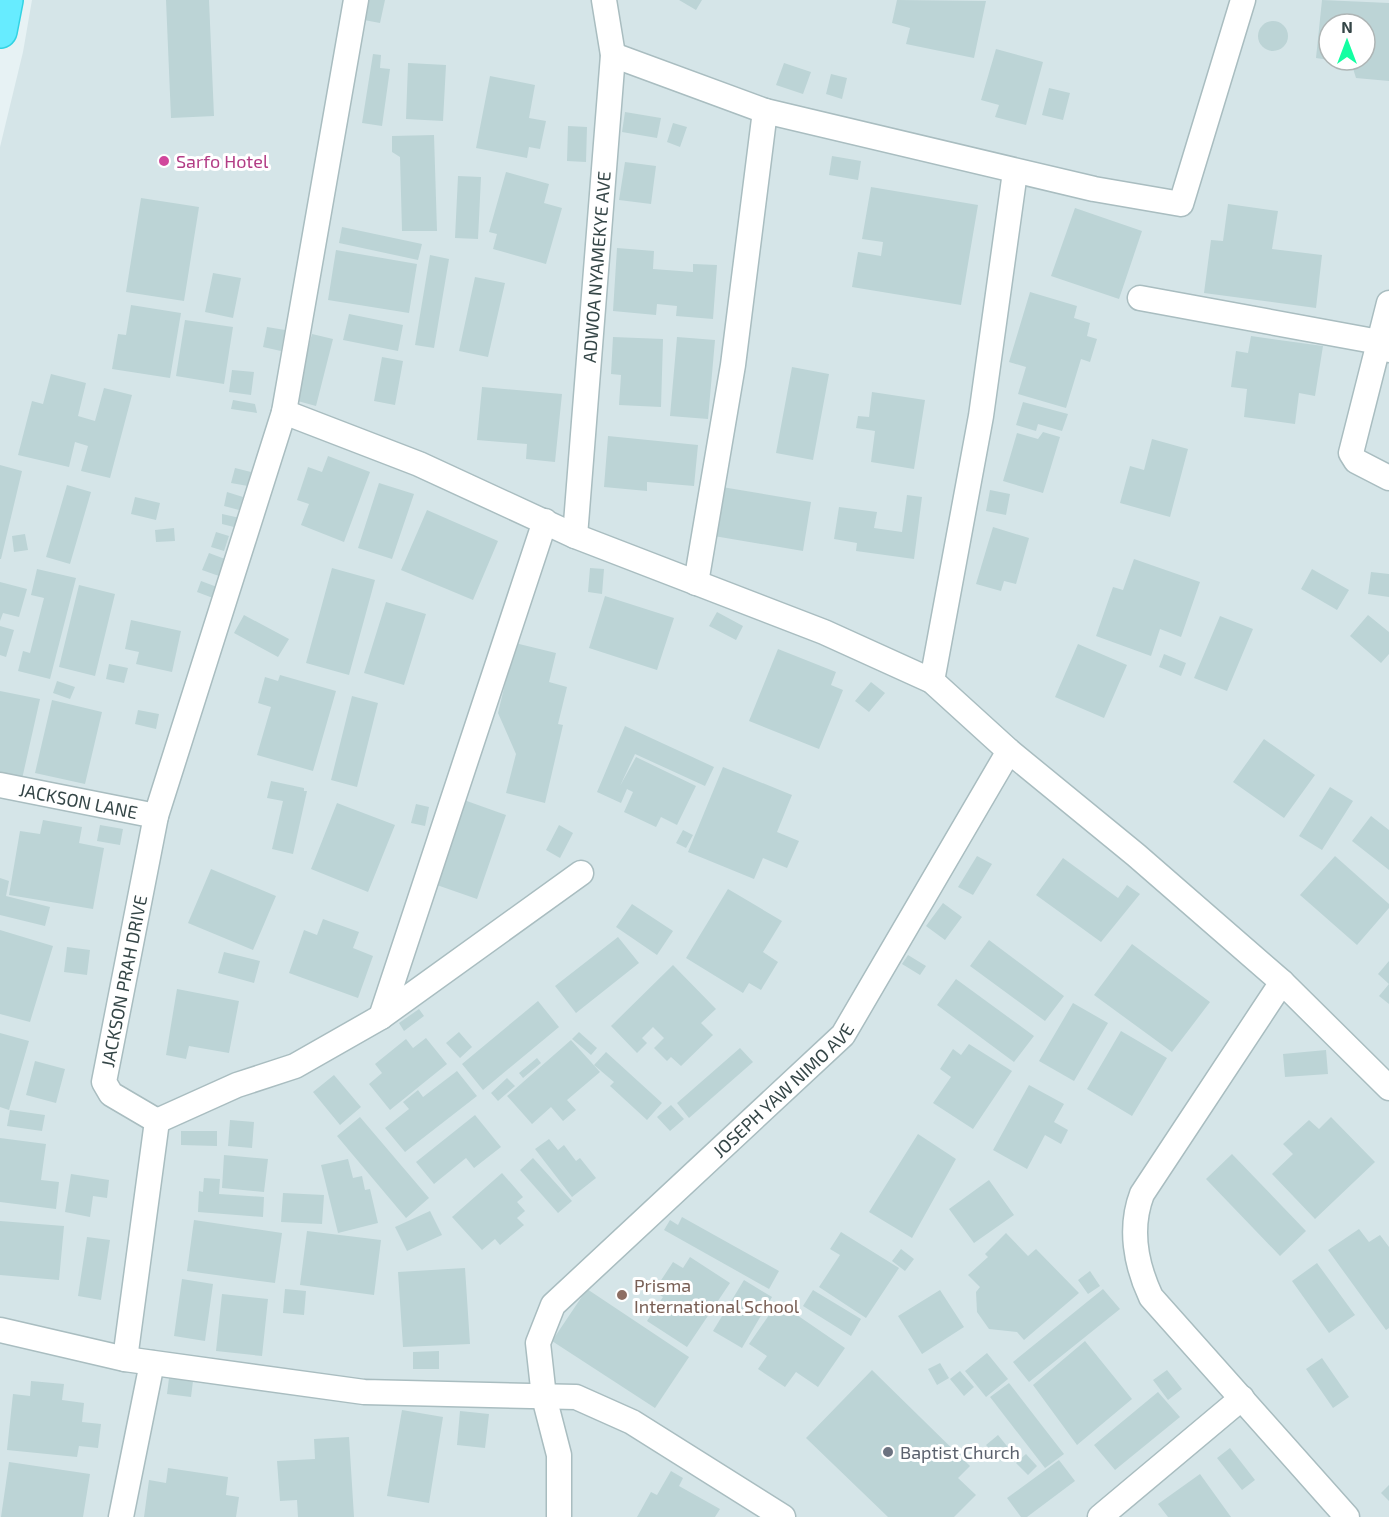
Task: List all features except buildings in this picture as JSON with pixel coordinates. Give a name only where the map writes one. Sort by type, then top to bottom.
[{"type":"highway","points":[[0,31],[6,0]]},
{"type":"street","name":"JACKSON PRAH DRIVE","points":[[157,1121],[111,1094],[104,1082],[156,816],[284,412],[356,0]]},
{"type":"street","name":"ADWOA NYAMEKYE AVE","points":[[574,536],[613,55],[604,0]]},
{"type":"street","points":[[613,55],[765,111],[1015,172],[1181,204],[1243,0]]},
{"type":"street","points":[[696,583],[733,365],[765,111]]},
{"type":"street","points":[[932,681],[981,416],[1015,172]]},
{"type":"street","points":[[1140,298],[1384,346]]},
{"type":"street","points":[[1389,303],[1384,346],[1351,453],[1356,461],[1389,478]]},
{"type":"street","points":[[284,412],[419,464],[574,536],[824,632],[932,681],[1009,751],[1136,855],[1282,982],[1389,1088]]},
{"type":"street","points":[[381,1017],[545,521]]},
{"type":"street","name":"JOSEPH YAW NIMO AVE","points":[[559,1517],[559,1455],[544,1397],[538,1343],[553,1305],[843,1035],[1009,751]]},
{"type":"street","name":"JACKSON LANE","points":[[0,785],[156,816]]},
{"type":"street","points":[[125,1359],[157,1121],[237,1085],[295,1066],[381,1017],[581,873]]},
{"type":"street","points":[[1282,982],[1142,1194],[1135,1211],[1134,1230],[1140,1269],[1151,1297],[1347,1517]]},
{"type":"street","points":[[0,1330],[125,1359],[364,1392],[576,1397],[632,1422],[783,1517]]},
{"type":"street","points":[[122,1517],[152,1363]]},
{"type":"street","points":[[1100,1517],[1242,1398]]},
{"type":"shaded area","points":[[32,0],[1389,0],[1389,1517],[0,1517],[0,147],[23,52]]},
{"type":"place","name":"Sarfo Hotel","points":[[164,161]]},
{"type":"place","name":"Prisma International School","points":[[622,1295]]},
{"type":"place","name":"Baptist Church","points":[[888,1452]]}]
